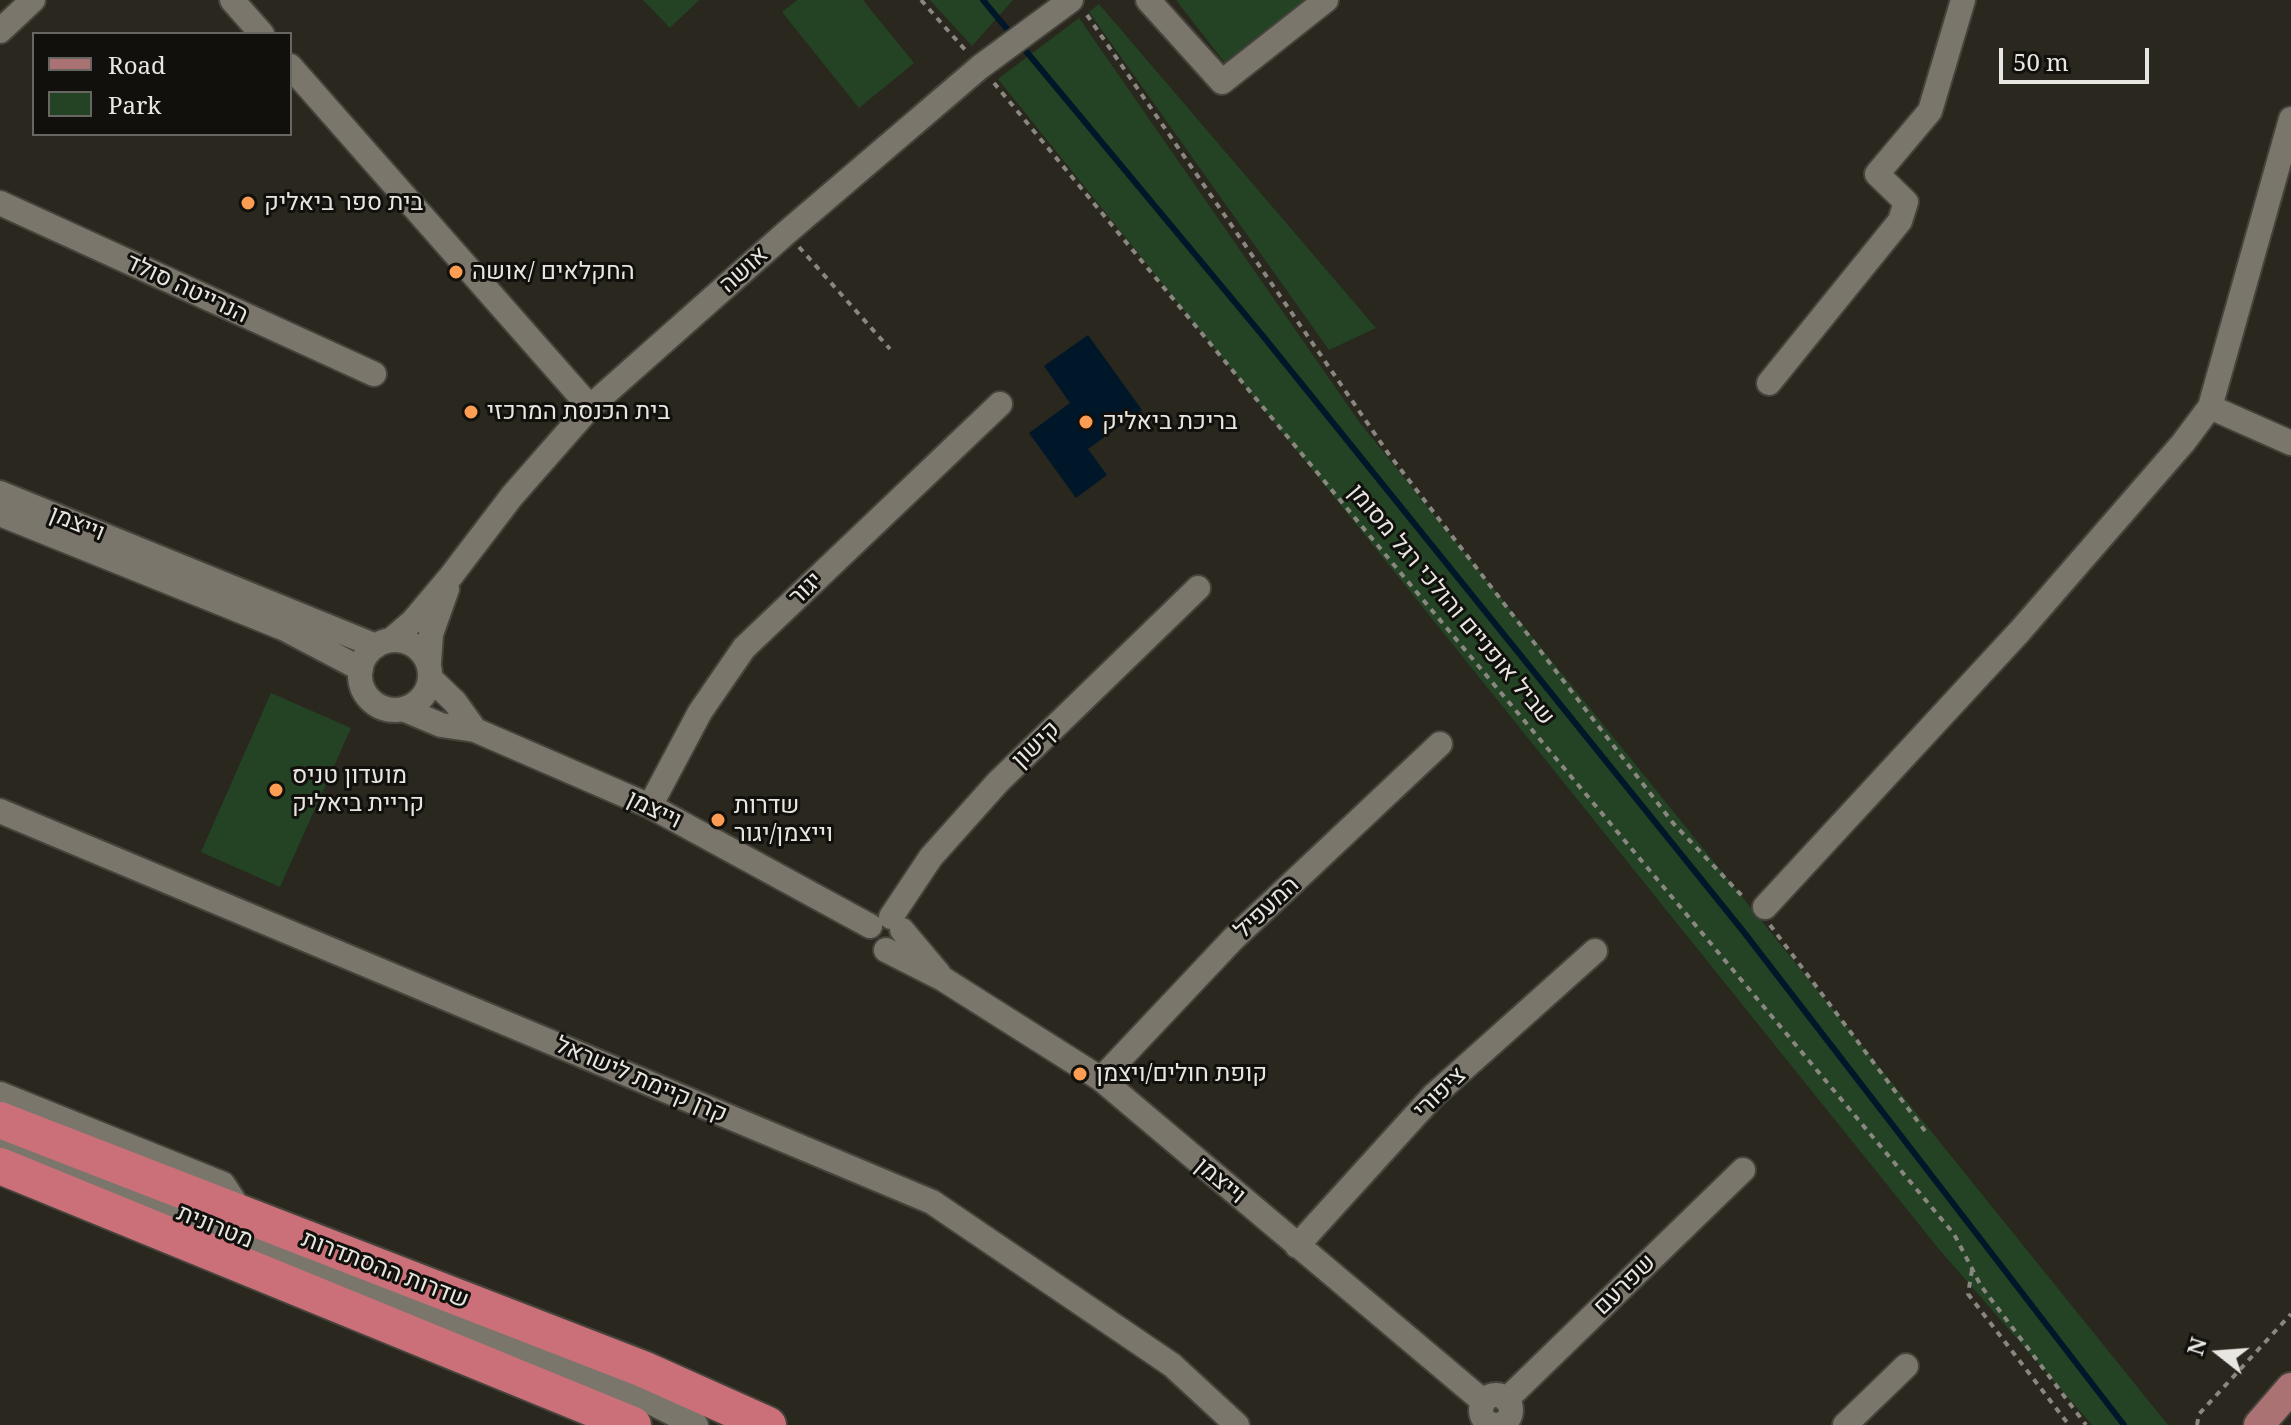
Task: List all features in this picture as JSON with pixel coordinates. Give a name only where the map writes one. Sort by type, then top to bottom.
[{"type":"highway","name":"שדרות ההסתדרות","points":[[0,1120],[643,1369],[768,1425]]},
{"type":"highway","name":"שדרות ההסתדרות","points":[[0,1166],[633,1425]]},
{"type":"main road","points":[[2259,1425],[2291,1388]]},
{"type":"street","points":[[0,31],[33,0]]},
{"type":"street","points":[[232,0],[260,32]]},
{"type":"street","points":[[1148,0],[1222,82],[1326,0]]},
{"type":"street","points":[[1769,383],[1900,221],[1906,202],[1877,174],[1930,111],[1963,0]]},
{"type":"street","name":"אושה","points":[[383,643],[413,621],[512,496],[590,407],[980,67],[1033,29],[1078,6]]},
{"type":"street","points":[[292,68],[590,407]]},
{"type":"street","points":[[1765,907],[2020,631],[2183,443],[2210,407],[2291,119]]},
{"type":"street","name":"הנרייטה סולד","points":[[0,203],[374,374]]},
{"type":"street","name":"יגור","points":[[650,806],[700,712],[744,648],[1000,404]]},
{"type":"street","points":[[2210,407],[2291,443]]},
{"type":"street","name":"וייצמן","points":[[0,493],[383,643]]},
{"type":"street","name":"וייצמן","points":[[0,514],[283,628],[361,669]]},
{"type":"street","name":"אושה","points":[[429,671],[431,634],[451,576]]},
{"type":"street","name":"קישון","points":[[887,924],[931,857],[998,782],[1198,588]]},
{"type":"street","points":[[406,642],[415,646],[429,671],[424,695],[417,703],[403,709],[387,709],[369,698],[361,679],[361,669],[369,652],[383,643],[406,642]]},
{"type":"street","name":"וייצמן","points":[[429,671],[475,730]]},
{"type":"street","name":"וייצמן","points":[[403,709],[441,725],[475,730],[650,806],[887,924],[943,979]]},
{"type":"street","name":"המעפיל","points":[[1101,1079],[1234,938],[1440,744]]},
{"type":"street","name":"קרן קיימת לישראל","points":[[0,811],[932,1202],[1172,1365],[1237,1425]]},
{"type":"street","name":"וייצמן","points":[[887,924],[871,943],[943,979],[1101,1079],[1297,1246],[1501,1412]]},
{"type":"street","name":"ציפורי","points":[[1297,1246],[1433,1096],[1595,951]]},
{"type":"street","points":[[0,1094],[223,1184],[243,1215]]},
{"type":"street","name":"מטרונית","points":[[0,1141],[632,1393],[696,1425]]},
{"type":"street","name":"שפרעם","points":[[1501,1412],[1743,1170]]},
{"type":"street","points":[[1845,1425],[1906,1366]]},
{"type":"path","name":"שביל אופניים והולכי רגל מסומן","points":[[921,0],[1954,1234],[1981,1286],[2086,1425]]},
{"type":"path","points":[[1078,6],[1388,453],[1472,565],[1673,823],[1744,898],[1765,907],[1770,928],[1925,1131]]},
{"type":"path","points":[[786,233],[890,349]]},
{"type":"path","points":[[1972,1268],[1968,1294],[2069,1425]]},
{"type":"path","points":[[2197,1425],[2199,1414],[2291,1314]]},
{"type":"green space","points":[[643,0],[699,0],[670,28]]},
{"type":"green space","points":[[797,0],[863,0],[914,63],[859,108],[782,12]]},
{"type":"green space","points":[[930,0],[1013,0],[972,46]]},
{"type":"green space","points":[[1176,0],[1305,0],[1225,63]]},
{"type":"green space","points":[[1099,4],[1376,328],[1329,350],[1089,12]]},
{"type":"green space","points":[[1079,18],[1360,423],[2168,1425],[2092,1425],[1938,1248],[998,79]]},
{"type":"green space","name":"מועדון טניס קריית ביאליק","points":[[271,693],[351,728],[280,887],[201,852]]},
{"type":"water","name":"בריכת ביאליק","points":[[1088,335],[1142,410],[1088,449],[1107,475],[1076,498],[1029,433],[1070,403],[1044,366]]},
{"type":"waterway","points":[[983,0],[1012,35]]},
{"type":"waterway","points":[[1020,44],[1263,336],[1743,931],[2124,1425]]},
{"type":"place","name":"בית ספר ביאליק","points":[[248,203]]},
{"type":"place","name":"החקלאים /אושה","points":[[456,272]]},
{"type":"place","name":"בית הכנסת המרכזי","points":[[471,412]]},
{"type":"place","name":"בריכת ביאליק","points":[[1086,422]]},
{"type":"place","name":"מועדון טניס קריית ביאליק","points":[[276,790]]},
{"type":"place","name":"שדרות וייצמן/יגור","points":[[718,820]]},
{"type":"place","name":"קופת חולים/ויצמן","points":[[1080,1074]]}]
